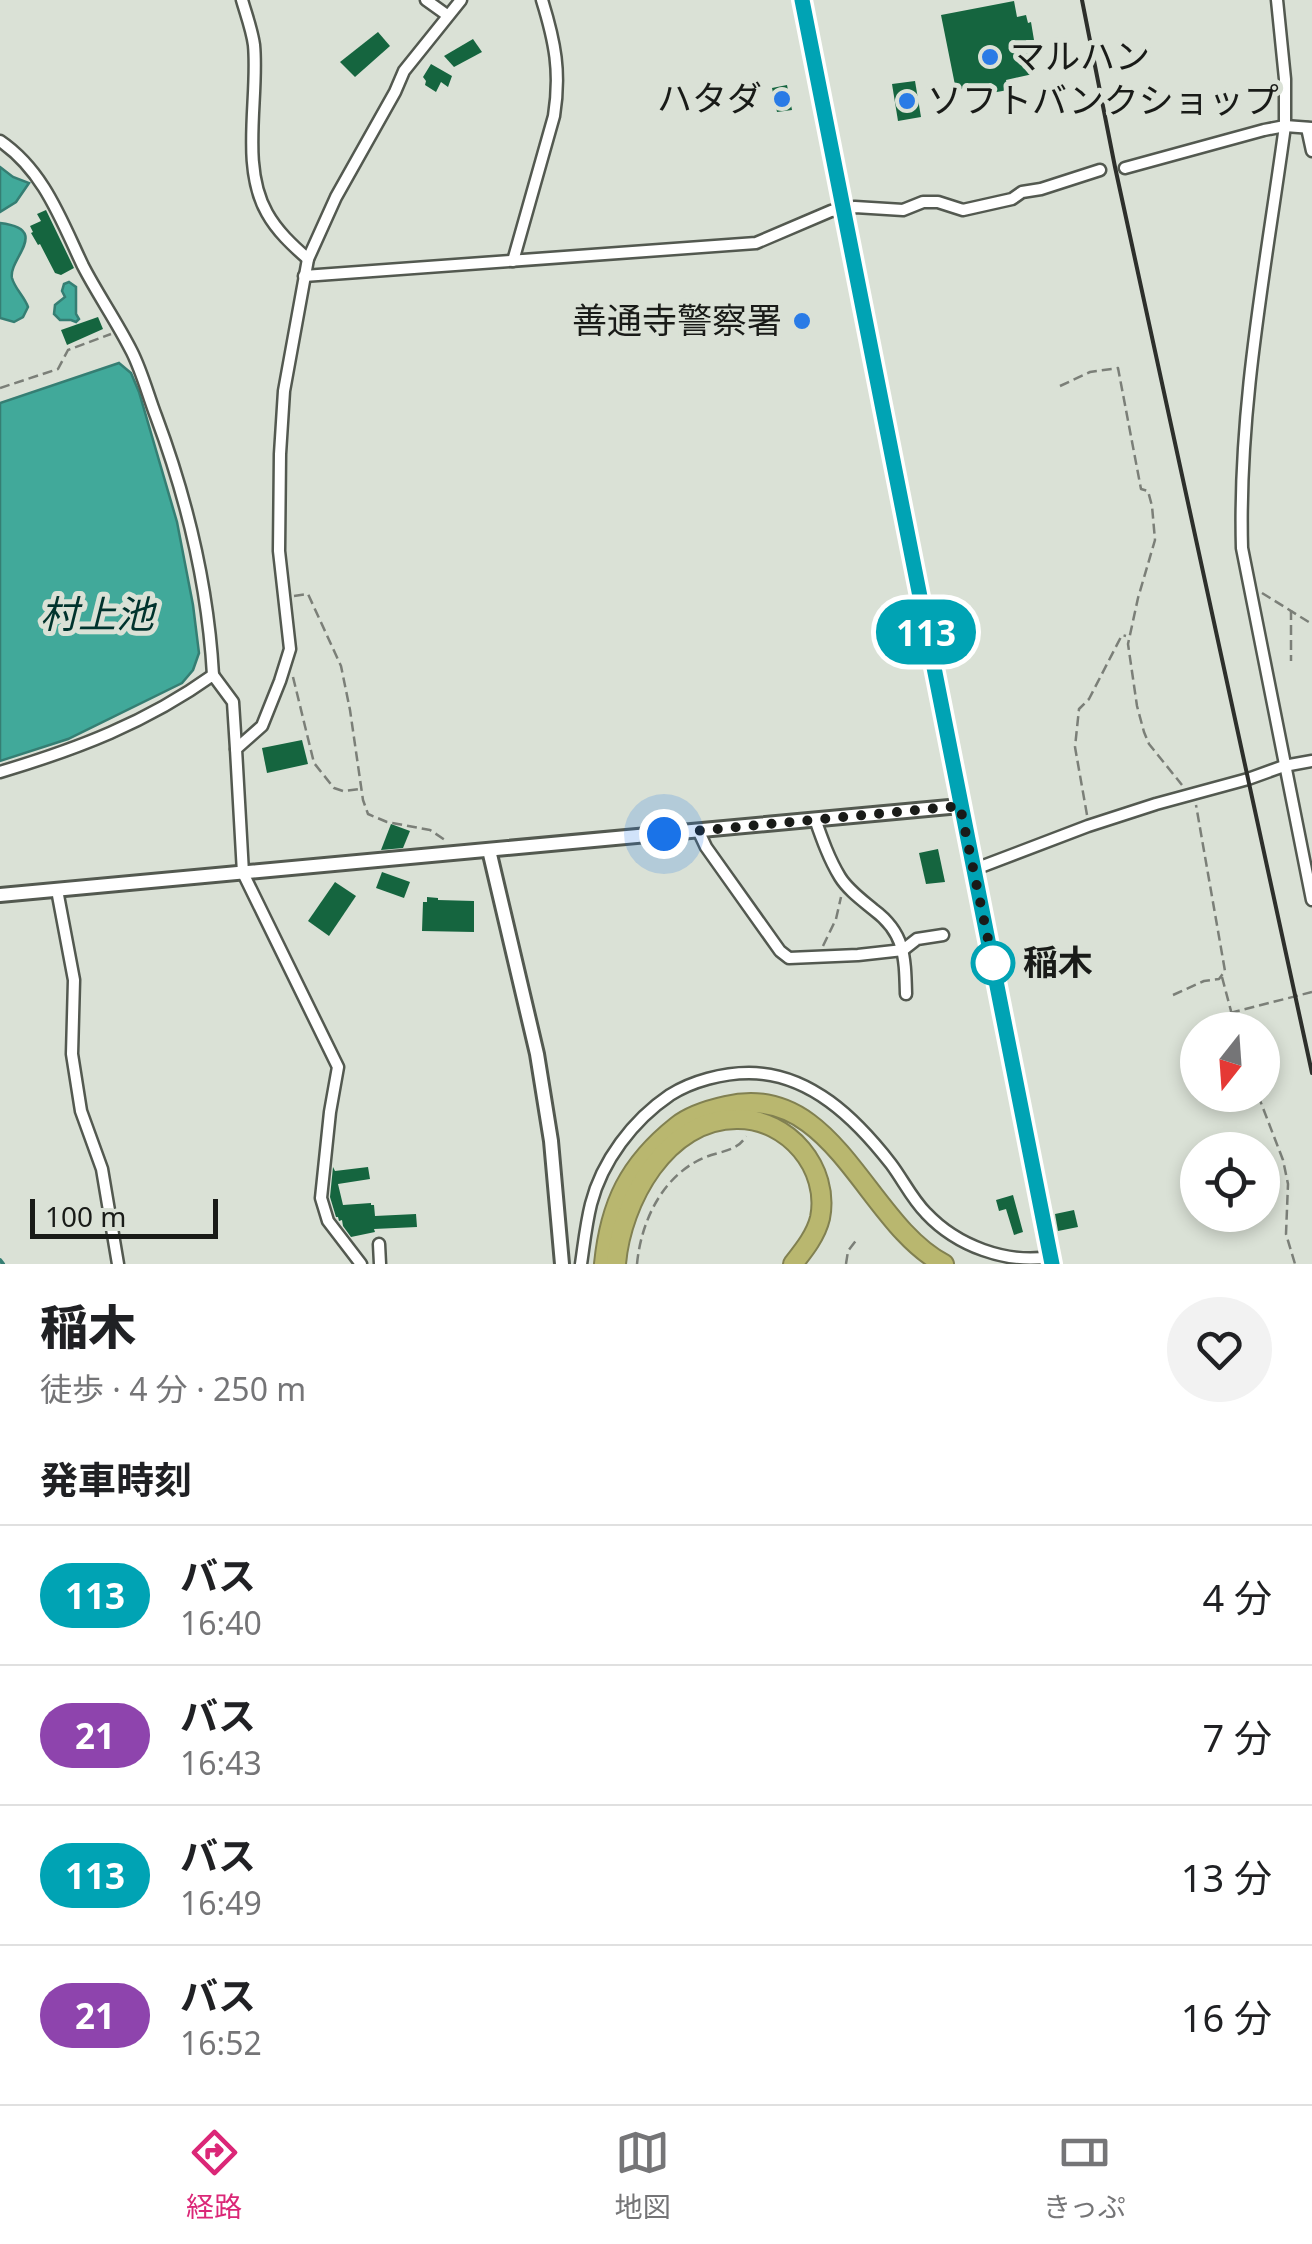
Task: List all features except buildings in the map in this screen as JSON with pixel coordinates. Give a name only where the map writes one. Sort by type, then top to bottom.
[{"type":"highway","points":[[604,1264],[613,1212],[648,1151],[686,1119],[726,1106],[759,1102],[782,1109],[820,1130],[902,1231],[928,1256],[944,1264]]},
{"type":"highway","points":[[616,1264],[629,1208],[651,1170],[671,1147],[693,1131],[720,1120],[738,1118],[775,1128],[802,1149],[812,1164],[820,1198],[820,1219],[794,1264]]},
{"type":"main road","points":[[802,0],[1051,1260]]},
{"type":"street","points":[[242,0],[254,43],[253,158],[258,190],[266,212],[284,238],[308,259]]},
{"type":"street","points":[[426,0],[446,16]]},
{"type":"street","points":[[236,749],[262,726],[290,649],[279,551],[280,454],[284,391],[308,259],[336,197],[404,71],[460,0]]},
{"type":"street","points":[[513,260],[557,98],[557,57],[542,0]]},
{"type":"street","points":[[1278,0],[1285,126],[1245,420],[1242,548],[1312,900]]},
{"type":"street","points":[[1125,168],[1285,126],[1309,128],[1312,151]]},
{"type":"street","points":[[0,141],[28,164],[42,183],[85,270],[134,355],[178,480],[210,626],[213,675],[233,702],[243,872],[338,1067],[321,1198],[328,1221],[360,1264]]},
{"type":"street","points":[[304,276],[756,243],[831,210],[903,210],[923,202],[963,210],[1012,199],[1022,192],[1100,170]]},
{"type":"street","points":[[0,772],[57,755],[143,720],[213,675]]},
{"type":"street","points":[[974,866],[1088,826],[1284,766],[1312,762]]},
{"type":"street","points":[[0,895],[960,806]]},
{"type":"street","points":[[815,820],[843,881],[899,936],[906,994]]},
{"type":"street","points":[[698,830],[780,950],[790,958],[903,950],[917,939],[943,935]]},
{"type":"street","points":[[489,850],[537,1054],[552,1141],[562,1264]]},
{"type":"street","points":[[57,890],[74,980],[72,1054],[80,1111],[102,1169],[118,1264]]},
{"type":"street","points":[[581,1264],[600,1179],[626,1137],[677,1090],[738,1073],[790,1079],[849,1116],[891,1164],[927,1215],[948,1232],[999,1256],[1051,1260]]},
{"type":"street","points":[[379,1244],[380,1264]]},
{"type":"path","points":[[0,388],[58,370],[68,350],[120,330]]},
{"type":"path","points":[[1060,386],[1090,372],[1118,368],[1142,490],[1148,491],[1154,540],[1129,636],[1131,668],[1149,744],[1191,795],[1225,970],[1219,979],[1204,981],[1173,995]]},
{"type":"path","points":[[1248,585],[1312,624]]},
{"type":"path","points":[[285,598],[308,594],[341,666],[368,814],[430,830],[448,843],[454,853]]},
{"type":"path","points":[[1290,609],[1291,661]]},
{"type":"path","points":[[1088,826],[1075,747],[1079,709],[1096,688],[1122,635],[1129,636]]},
{"type":"path","points":[[288,656],[314,763],[334,788],[361,789]]},
{"type":"path","points":[[818,956],[836,919],[843,881]]},
{"type":"path","points":[[1222,975],[1230,1012]]},
{"type":"path","points":[[1234,1012],[1312,992]]},
{"type":"path","points":[[1265,1112],[1288,1184],[1286,1234],[1295,1264]]},
{"type":"path","points":[[637,1264],[645,1225],[656,1200],[674,1178],[700,1159],[737,1148],[746,1136]]},
{"type":"path","points":[[846,1264],[851,1245],[858,1238]]},
{"type":"water","points":[[0,167],[29,183],[16,202],[0,212]]},
{"type":"water","points":[[0,223],[15,226],[26,238],[12,278],[28,307],[23,317],[14,322],[0,318]]},
{"type":"water","points":[[69,282],[76,287],[76,322],[60,320],[54,314],[55,305],[65,297],[64,284]]},
{"type":"water","name":"村上池","points":[[119,363],[131,373],[139,392],[177,522],[199,653],[193,670],[182,683],[68,739],[0,761],[0,403]]},
{"type":"waterway","points":[[0,1260],[3,1264]]},
{"type":"railway","points":[[1082,0],[1312,1073]]},
{"type":"bus line","name":"113","points":[[802,0],[1052,1264]]},
{"type":"place","name":"マルハン","points":[[990,57]]},
{"type":"place","name":"ハタダ","points":[[782,99]]},
{"type":"place","name":"ソフトバンクショップ","points":[[907,101]]},
{"type":"place","name":"善通寺警察署","points":[[802,321]]},
{"type":"place","name":"稲木","points":[[993,963]]},
{"type":"route","points":[[664,834],[960,806],[993,963]]}]
